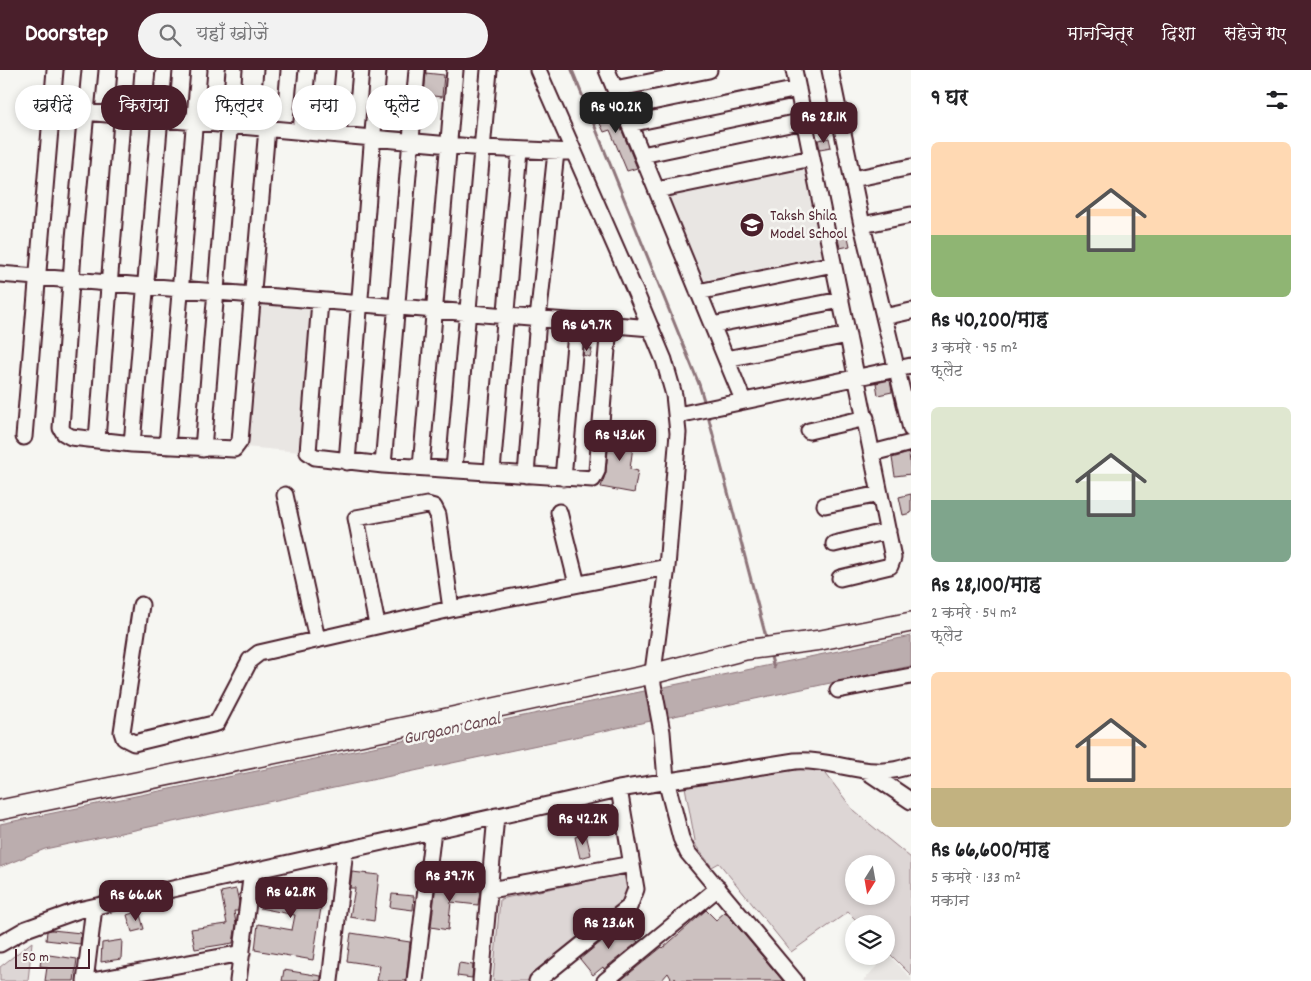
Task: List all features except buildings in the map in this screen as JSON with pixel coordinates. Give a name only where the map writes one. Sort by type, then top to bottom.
[{"type":"main road","points":[[0,810],[652,674],[744,645],[911,612]]},
{"type":"main road","points":[[783,638],[836,638],[911,622]]},
{"type":"main road","points":[[0,799],[276,744],[652,674]]},
{"type":"street","points":[[53,85],[55,70]]},
{"type":"street","points":[[89,85],[90,70]]},
{"type":"street","points":[[125,85],[126,70]]},
{"type":"street","points":[[163,85],[164,70]]},
{"type":"street","points":[[167,446],[199,70]]},
{"type":"street","points":[[232,85],[234,70]]},
{"type":"street","points":[[271,85],[272,70]]},
{"type":"street","points":[[301,131],[307,70]]},
{"type":"street","points":[[338,135],[344,70]]},
{"type":"street","points":[[347,462],[378,70]]},
{"type":"street","points":[[383,465],[395,307],[417,70]]},
{"type":"street","points":[[421,467],[432,310],[455,70]]},
{"type":"street","points":[[454,469],[489,70]]},
{"type":"street","points":[[538,70],[651,328],[670,378],[678,415],[667,567],[652,674],[666,780],[681,838],[688,853],[795,981]]},
{"type":"street","points":[[607,70],[743,400]]},
{"type":"street","points":[[615,90],[709,70]]},
{"type":"street","points":[[794,70],[893,558],[892,565],[840,578]]},
{"type":"street","points":[[830,70],[862,225],[884,317],[904,368],[911,424]]},
{"type":"street","points":[[630,124],[798,89]]},
{"type":"street","points":[[187,121],[195,121]]},
{"type":"street","points":[[642,155],[804,121]]},
{"type":"street","points":[[282,129],[520,151],[573,152]]},
{"type":"street","points":[[24,437],[49,130]]},
{"type":"street","points":[[84,130],[74,229],[61,428],[64,434],[71,438],[204,449],[234,449],[239,445],[267,130]]},
{"type":"street","points":[[97,440],[121,130]]},
{"type":"street","points":[[132,444],[160,130]]},
{"type":"street","points":[[204,449],[228,130]]},
{"type":"street","points":[[492,471],[504,316],[520,151]]},
{"type":"street","points":[[526,475],[538,319],[556,152]]},
{"type":"street","points":[[656,190],[812,158]]},
{"type":"street","points":[[853,179],[911,167]]},
{"type":"street","points":[[862,225],[911,216]]},
{"type":"street","points":[[698,292],[833,264]]},
{"type":"street","points":[[0,274],[651,328]]},
{"type":"street","points":[[712,326],[841,300]]},
{"type":"street","points":[[320,301],[308,452],[315,457],[383,465],[492,471],[590,480],[595,477],[609,325]]},
{"type":"street","points":[[884,317],[911,311]]},
{"type":"street","points":[[563,478],[577,322]]},
{"type":"street","points":[[726,359],[848,335]]},
{"type":"street","points":[[678,415],[904,368]]},
{"type":"street","points":[[809,431],[866,418]]},
{"type":"street","points":[[872,453],[911,443]]},
{"type":"street","points":[[825,505],[880,494]]},
{"type":"street","points":[[285,496],[317,639]]},
{"type":"street","points":[[377,625],[356,518],[427,505],[434,507],[438,515],[451,609]]},
{"type":"street","points":[[559,512],[577,584]]},
{"type":"street","points":[[834,544],[888,531]]},
{"type":"street","points":[[141,604],[122,723],[122,732],[128,742],[157,739],[217,723],[254,655],[451,609],[667,567]]},
{"type":"street","points":[[838,690],[911,676]]},
{"type":"street","points":[[0,944],[26,929],[94,907],[619,789],[666,780],[802,760],[868,772],[894,771],[911,765]]},
{"type":"street","points":[[868,772],[911,801]]},
{"type":"street","points":[[537,981],[628,907],[636,889],[619,789]]},
{"type":"street","points":[[481,981],[496,816]]},
{"type":"street","points":[[415,981],[433,830]]},
{"type":"street","points":[[330,981],[346,850]]},
{"type":"street","points":[[490,890],[632,864]]},
{"type":"street","points":[[238,981],[252,871]]},
{"type":"street","points":[[605,981],[718,888]]},
{"type":"street","points":[[85,981],[94,907]]},
{"type":"street","points":[[92,981],[242,954]]},
{"type":"shaded area","name":"Taksh Shila Model School","points":[[811,165],[831,254],[702,281],[667,197]]},
{"type":"shaded area","points":[[256,303],[312,308],[300,452],[244,447]]},
{"type":"shaded area","points":[[911,636],[911,666],[45,849],[0,867],[0,824]]},
{"type":"shaded area","points":[[820,766],[854,811],[911,858],[911,975],[895,959],[895,915],[851,915],[848,912],[791,952],[719,863],[712,867],[696,846],[685,787]]},
{"type":"shaded area","points":[[627,873],[632,898],[527,981],[493,981],[500,899]]},
{"type":"shaded area","points":[[32,942],[28,981],[0,981],[0,967]]},
{"type":"shaded area","points":[[895,961],[911,978],[911,981],[863,981],[878,965],[895,965]]},
{"type":"waterway","points":[[572,70],[699,384],[705,404]]},
{"type":"waterway","points":[[707,412],[767,641]]},
{"type":"waterway","points":[[770,654],[774,667]]},
{"type":"place","name":"Taksh Shila Model School","points":[[752,225]]},
{"type":"water label","name":"Gurgaon Canal","points":[[452,730]]}]
